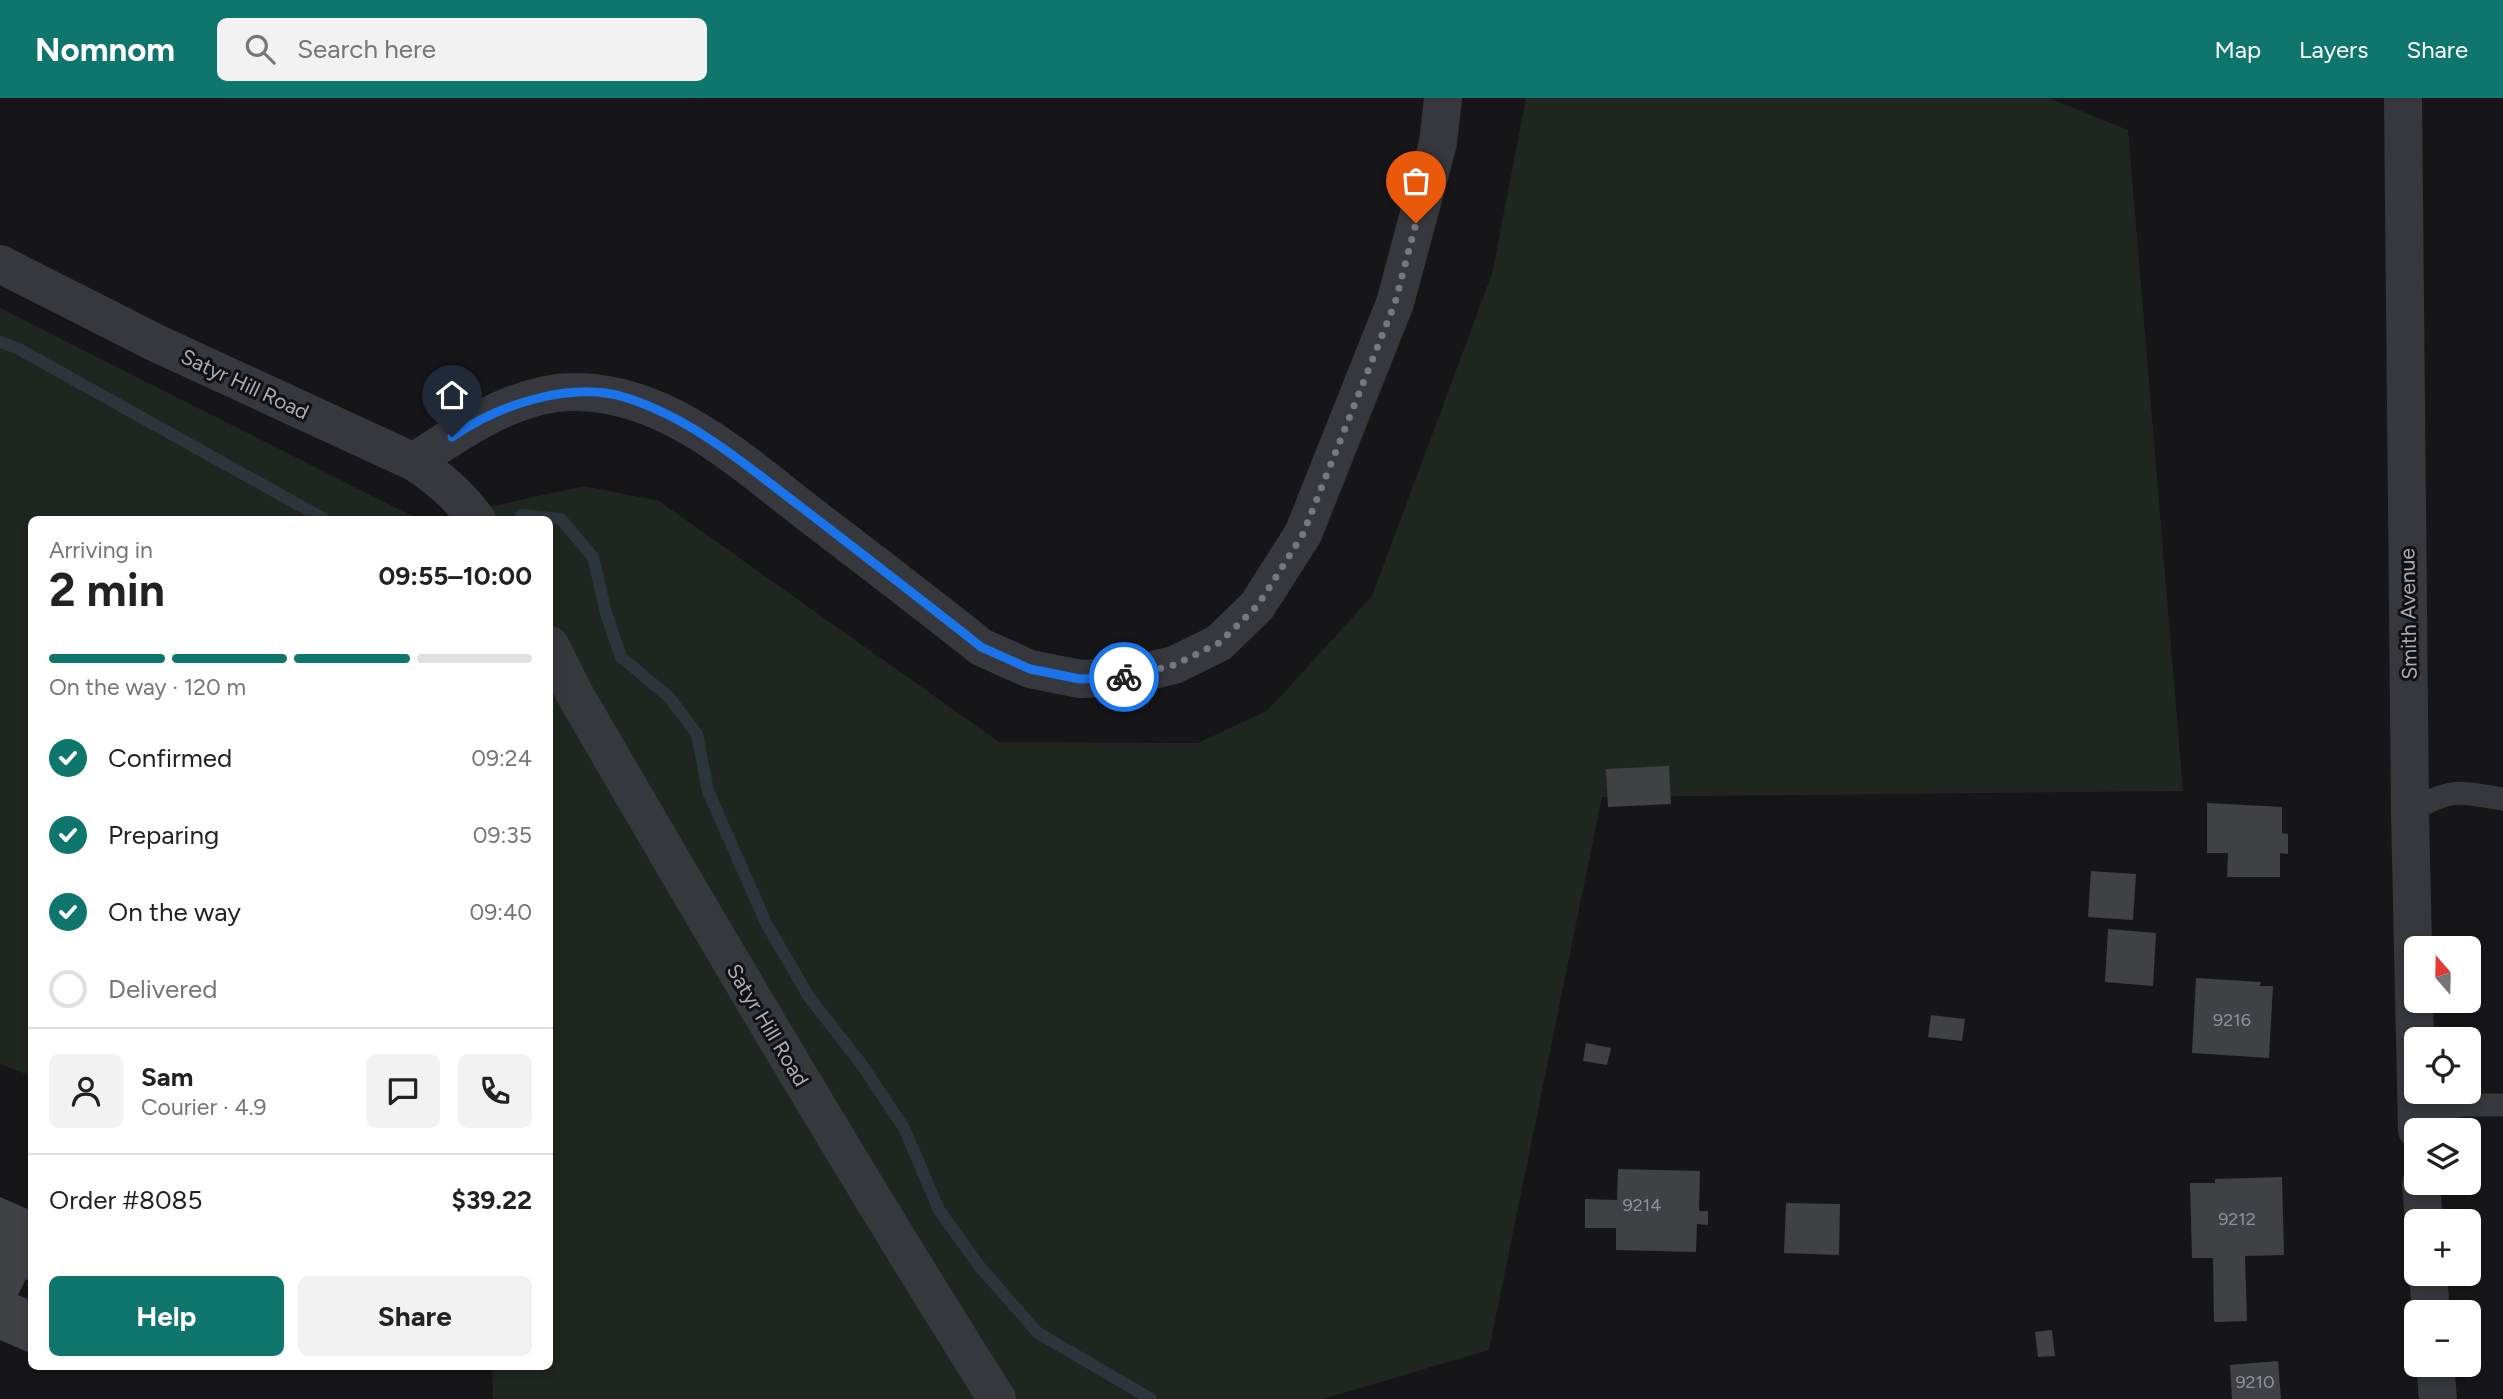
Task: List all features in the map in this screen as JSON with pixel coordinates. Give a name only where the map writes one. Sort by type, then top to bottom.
[{"type":"street","points":[[414,462],[470,424],[523,401],[576,392],[625,397],[676,418],[727,451],[981,647],[1030,669],[1080,679],[1124,677],[1174,665],[1219,643],[1257,606],[1303,534],[1395,303],[1438,143],[1443,98]]},
{"type":"street","name":"Smith Avenue","points":[[2403,98],[2416,1118]]},
{"type":"street","name":"Satyr Hill Road","points":[[0,264],[156,343],[414,462],[435,475],[473,514]]},
{"type":"street","name":"Satyr Hill Road","points":[[553,651],[573,691],[777,1041],[997,1399]]},
{"type":"street","points":[[2436,1377],[2438,1399]]},
{"type":"lane","points":[[2410,812],[2433,798],[2452,792],[2503,799]]},
{"type":"lane","points":[[2425,1118],[2466,1105],[2503,1105]]},
{"type":"shaded area","points":[[1526,98],[2049,98],[2128,130],[2183,791],[1602,797],[1489,1350],[1323,1399],[493,1399],[492,1370],[553,1370],[553,516],[447,516],[584,486],[659,501],[999,742],[1198,743],[1267,711],[1372,596],[1492,274]]},
{"type":"shaded area","points":[[0,308],[412,516],[28,516],[28,1075],[0,1064]]},
{"type":"building","points":[[1669,766],[1671,804],[1608,807],[1606,769]]},
{"type":"building","points":[[2207,803],[2282,807],[2282,833],[2288,834],[2288,854],[2280,853],[2280,877],[2227,877],[2228,853],[2207,853]]},
{"type":"building","points":[[2091,871],[2136,874],[2133,920],[2088,917]]},
{"type":"building","points":[[2108,929],[2156,933],[2153,986],[2105,982]]},
{"type":"building","points":[[2196,978],[2261,982],[2260,986],[2273,986],[2269,1058],[2192,1053]]},
{"type":"building","points":[[1931,1015],[1965,1019],[1962,1041],[1928,1037]]},
{"type":"building","points":[[1586,1043],[1611,1048],[1607,1065],[1583,1061]]},
{"type":"building","points":[[1618,1169],[1700,1171],[1699,1211],[1708,1211],[1708,1225],[1697,1224],[1696,1252],[1616,1250],[1616,1228],[1585,1228],[1585,1199],[1617,1200]]},
{"type":"building","points":[[2282,1177],[2284,1255],[2245,1256],[2247,1321],[2214,1322],[2213,1258],[2192,1258],[2190,1183],[2215,1183],[2215,1179]]},
{"type":"building","points":[[0,1197],[28,1209],[28,1280],[26,1279],[18,1295],[28,1299],[28,1352],[0,1340]]},
{"type":"building","points":[[1786,1203],[1840,1204],[1839,1255],[1784,1253]]},
{"type":"building","points":[[2052,1330],[2055,1356],[2038,1357],[2035,1332]]},
{"type":"building","points":[[2278,1361],[2281,1399],[2232,1399],[2230,1365]]},
{"type":"waterway","points":[[0,342],[17,348],[319,516]]},
{"type":"waterway","points":[[521,515],[531,516]]},
{"type":"waterway","points":[[553,518],[561,519],[593,557],[606,613],[621,657],[669,697],[697,734],[708,791],[766,923],[809,997],[862,1065],[904,1128],[939,1210],[980,1267],[1038,1333],[1151,1399]]},
{"type":"way so far","points":[[1124,677],[1174,665],[1219,643],[1257,606],[1269,588],[1303,534],[1395,303],[1416,223]]},
{"type":"route","points":[[452,437],[470,424],[523,401],[576,392],[625,397],[676,418],[727,451],[981,647],[1030,669],[1080,679],[1124,677]]}]
